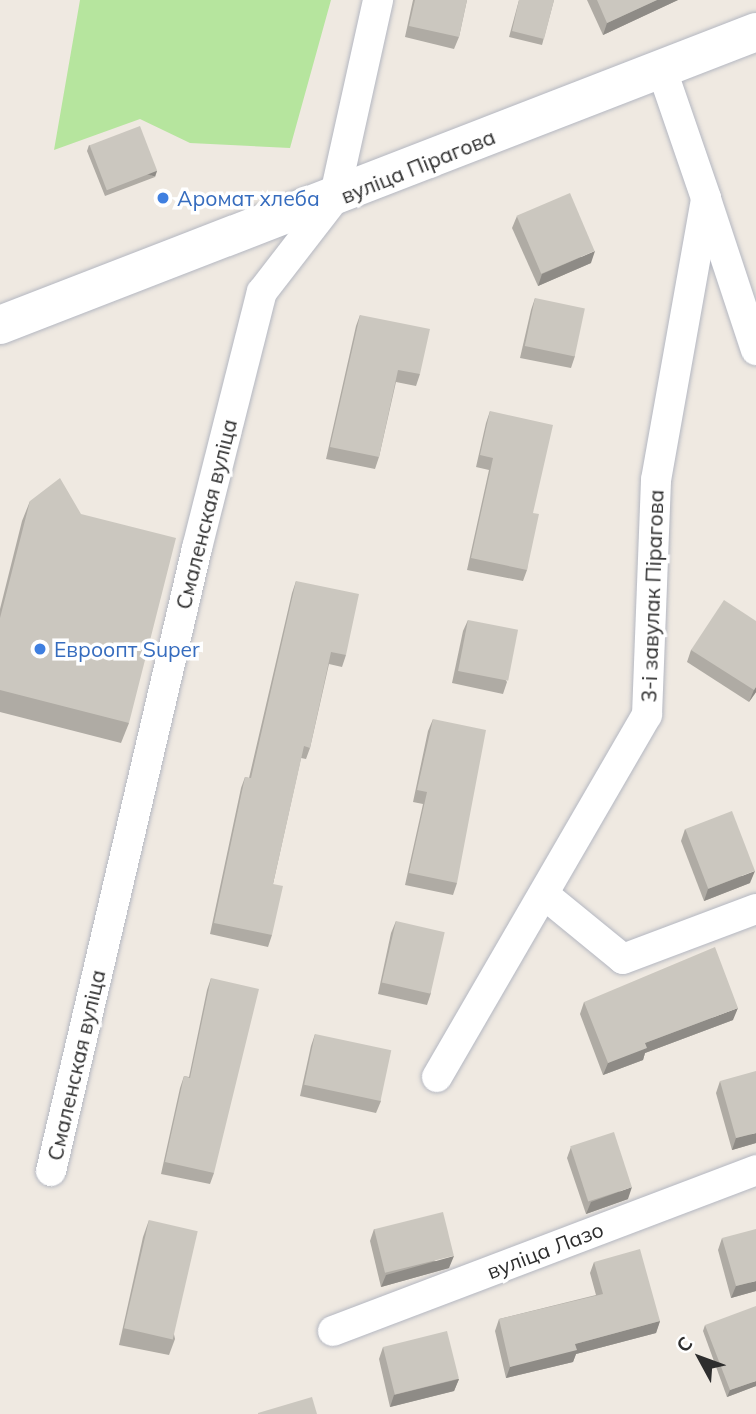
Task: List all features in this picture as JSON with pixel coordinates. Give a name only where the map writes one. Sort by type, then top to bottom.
[{"type":"main road","name":"вуліца Пірагова","points":[[0,326],[334,199],[756,32]]},
{"type":"street","name":"Смаленская вуліца","points":[[51,1171],[197,548],[262,292],[334,199],[378,0]]},
{"type":"street","name":"3-і завулак Пірагова","points":[[437,1077],[546,896],[648,715],[656,480],[706,198],[662,70]]},
{"type":"street","points":[[706,198],[756,351]]},
{"type":"street","points":[[546,896],[624,959],[756,909]]},
{"type":"street","name":"вуліца Лазо","points":[[333,1331],[756,1170]]},
{"type":"green space","points":[[80,0],[331,0],[290,148],[190,143],[140,119],[54,150]]},
{"type":"building","points":[[415,0],[467,0],[459,37],[409,26]]},
{"type":"building","points":[[519,0],[554,0],[544,39],[512,31]]},
{"type":"building","points":[[597,0],[657,0],[607,23]]},
{"type":"building","points":[[140,126],[157,171],[107,190],[90,145]]},
{"type":"building","points":[[570,193],[595,251],[541,274],[517,216]]},
{"type":"building","points":[[535,298],[585,309],[575,357],[525,346]]},
{"type":"building","points":[[360,315],[430,329],[420,374],[398,370],[379,457],[330,447]]},
{"type":"building","points":[[490,411],[553,425],[533,513],[539,514],[527,570],[471,558],[493,458],[480,455]]},
{"type":"building","points":[[60,478],[81,514],[176,538],[129,723],[0,690],[0,618],[30,501]]},
{"type":"building","points":[[296,581],[359,594],[346,655],[331,652],[310,748],[304,746],[273,884],[283,886],[272,935],[214,923],[245,777],[251,778]]},
{"type":"building","points":[[724,600],[756,621],[754,690],[691,650]]},
{"type":"building","points":[[468,620],[518,630],[508,681],[458,671]]},
{"type":"building","points":[[433,719],[486,730],[457,883],[409,873],[427,792],[417,790]]},
{"type":"building","points":[[732,811],[755,871],[708,889],[685,829]]},
{"type":"building","points":[[396,921],[445,932],[431,994],[382,982]]},
{"type":"building","points":[[715,947],[738,1008],[645,1043],[647,1048],[608,1063],[584,1002]]},
{"type":"building","points":[[211,978],[259,989],[214,1173],[165,1162],[184,1076],[190,1078]]},
{"type":"building","points":[[315,1034],[391,1050],[380,1101],[304,1085]]},
{"type":"building","points":[[756,1071],[756,1133],[736,1138],[720,1081]]},
{"type":"building","points":[[614,1132],[632,1187],[588,1201],[570,1146]]},
{"type":"building","points":[[443,1212],[454,1256],[385,1273],[374,1229]]},
{"type":"building","points":[[149,1220],[198,1231],[173,1339],[124,1328]]},
{"type":"building","points":[[756,1229],[756,1281],[736,1286],[722,1238]]},
{"type":"building","points":[[640,1249],[660,1321],[575,1344],[577,1350],[510,1367],[499,1319],[603,1294],[594,1262]]},
{"type":"building","points":[[756,1306],[756,1381],[730,1390],[705,1325]]},
{"type":"building","points":[[447,1331],[459,1379],[395,1395],[383,1347]]},
{"type":"building","points":[[312,1397],[317,1414],[258,1414],[258,1413]]},
{"type":"place","name":"Аромат хлеба","points":[[163,198]]},
{"type":"place","name":"Евроопт Super","points":[[40,649]]}]
